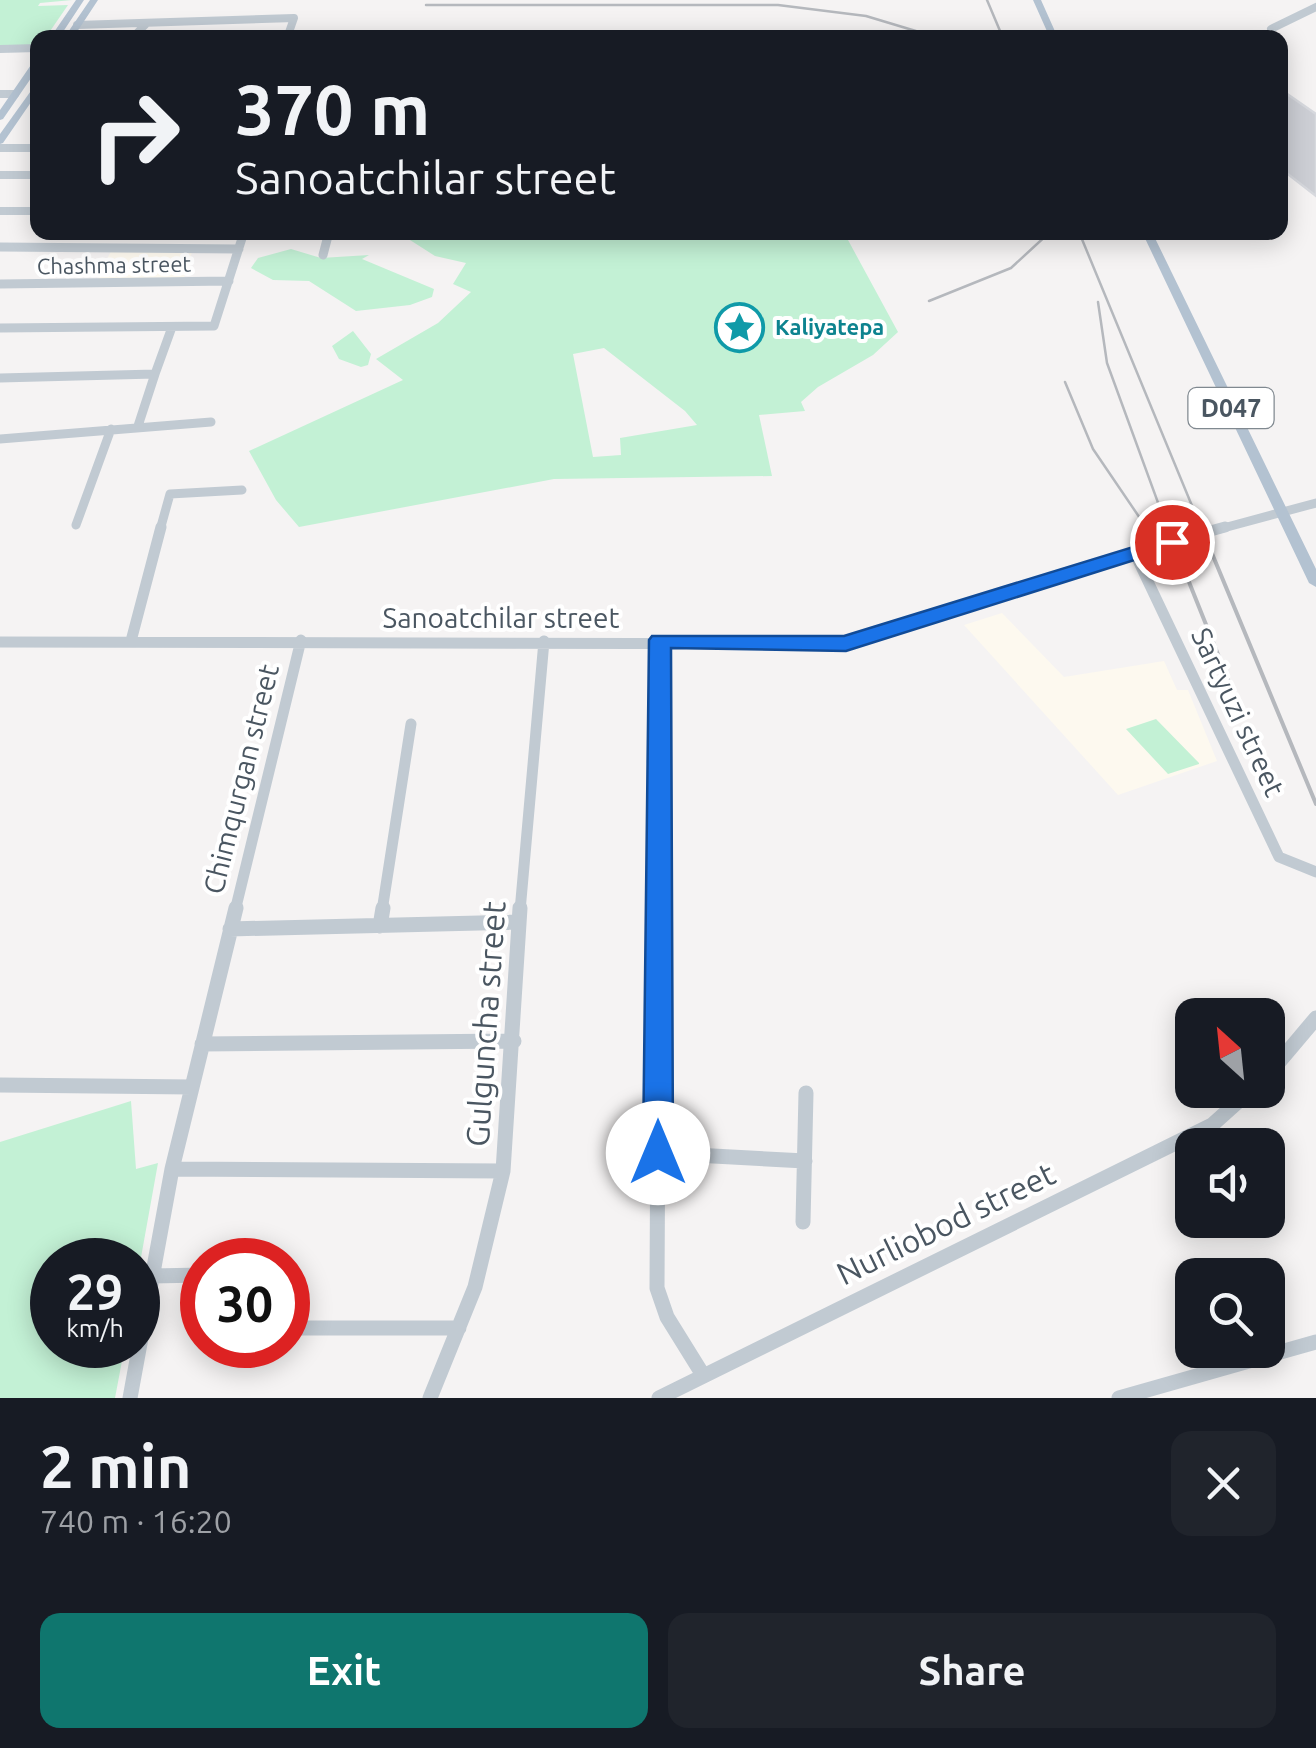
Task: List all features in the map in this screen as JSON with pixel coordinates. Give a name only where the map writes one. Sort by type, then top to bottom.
[{"type":"main road","points":[[59,30],[80,0]]},
{"type":"main road","points":[[73,30],[94,0]]},
{"type":"main road","points":[[1037,0],[1050,30]]},
{"type":"main road","points":[[0,117],[30,72]]},
{"type":"main road","points":[[0,144],[30,97]]},
{"type":"main road","name":"D047","points":[[1151,240],[1316,583]]},
{"type":"street","points":[[1270,30],[1316,7]]},
{"type":"street","points":[[1300,15],[1316,20]]},
{"type":"street","points":[[76,25],[294,18],[290,30]]},
{"type":"street","points":[[140,30],[147,23]]},
{"type":"street","points":[[0,49],[30,48]]},
{"type":"street","points":[[0,94],[15,94]]},
{"type":"street","points":[[0,144],[30,147]]},
{"type":"street","points":[[0,175],[30,175]]},
{"type":"street","points":[[0,211],[30,211]]},
{"type":"street","points":[[0,328],[214,326],[242,240]]},
{"type":"street","points":[[323,254],[326,240]]},
{"type":"street","name":"Chashma street","points":[[0,247],[239,248]]},
{"type":"street","name":"Chashma street","points":[[0,284],[229,281]]},
{"type":"street","points":[[138,426],[172,327]]},
{"type":"street","points":[[0,378],[155,374]]},
{"type":"street","points":[[0,439],[211,422]]},
{"type":"street","points":[[76,525],[111,429]]},
{"type":"street","points":[[131,641],[170,494],[242,490]]},
{"type":"street","name":"Sanoatchilar street","points":[[0,642],[660,640],[846,644],[1134,552],[1316,503]]},
{"type":"street","name":"Sartyuzi street","points":[[1134,552],[1278,857],[1316,872]]},
{"type":"street","name":"Chimqurgan street","points":[[159,1238],[172,1169],[301,640]]},
{"type":"street","points":[[660,640],[657,1288],[667,1318],[703,1375]]},
{"type":"street","name":"Gulguncha street","points":[[430,1398],[475,1287],[503,1171],[519,922],[544,642]]},
{"type":"street","points":[[380,926],[411,724]]},
{"type":"street","name":"Chimqurgan street","points":[[230,929],[519,922]]},
{"type":"street","points":[[1285,1055],[1316,1018]]},
{"type":"street","points":[[202,1044],[514,1040]]},
{"type":"street","points":[[0,1085],[192,1087]]},
{"type":"street","points":[[803,1222],[806,1093]]},
{"type":"street","name":"Nurliobod street","points":[[658,1398],[1212,1125],[1231,1108]]},
{"type":"street","points":[[658,1153],[804,1162]]},
{"type":"street","points":[[172,1169],[503,1171]]},
{"type":"street","points":[[310,1328],[459,1328]]},
{"type":"street","points":[[1119,1398],[1316,1342]]},
{"type":"street","name":"Chimqurgan street","points":[[130,1398],[135,1368]]},
{"type":"shaded area","points":[[111,251],[192,252],[184,278],[98,279]]},
{"type":"shaded area","points":[[1002,613],[1064,677],[1164,661],[1177,690],[1188,690],[1217,761],[1118,795],[964,625]]},
{"type":"green space","points":[[0,0],[72,0],[40,3],[38,6],[68,5],[51,30],[30,30],[30,47],[0,48]]},
{"type":"green space","points":[[410,240],[848,240],[898,332],[873,355],[818,387],[801,402],[805,411],[759,415],[772,476],[554,479],[299,527],[276,500],[249,451],[403,380],[376,359],[438,323],[471,292],[453,284],[466,263],[435,256]],"holes":[[[604,348],[685,411],[697,425],[620,438],[621,455],[593,457],[573,354]]]},
{"type":"green space","points":[[291,249],[321,258],[369,255],[362,259],[434,289],[432,297],[410,305],[356,311],[309,281],[273,280],[251,268],[258,258]]},
{"type":"green space","points":[[353,331],[371,354],[368,365],[361,367],[339,359],[332,346]]},
{"type":"green space","points":[[1156,719],[1199,764],[1168,774],[1126,729]]},
{"type":"green space","points":[[131,1101],[136,1169],[158,1163],[144,1238],[30,1238],[30,1368],[121,1368],[115,1398],[0,1398],[0,1142]]},
{"type":"building","points":[[1288,95],[1316,114],[1316,196],[1288,174]]},
{"type":"railway","points":[[987,0],[1000,30]]},
{"type":"railway","points":[[426,5],[778,5],[866,16],[912,30]]},
{"type":"railway","points":[[929,301],[1011,268],[1041,240]]},
{"type":"railway","points":[[1082,240],[1202,530]]},
{"type":"railway","points":[[1098,302],[1107,363],[1168,530]]},
{"type":"railway","points":[[1065,382],[1093,449],[1148,530]]},
{"type":"railway","points":[[1167,527],[1241,712]]},
{"type":"railway","points":[[1201,527],[1316,804]]},
{"type":"railway","points":[[1148,530],[1168,560]]},
{"type":"place","name":"Kaliyatepa","points":[[740,327]]},
{"type":"route","points":[[658,1153],[660,640],[846,644],[1172,542]]}]
